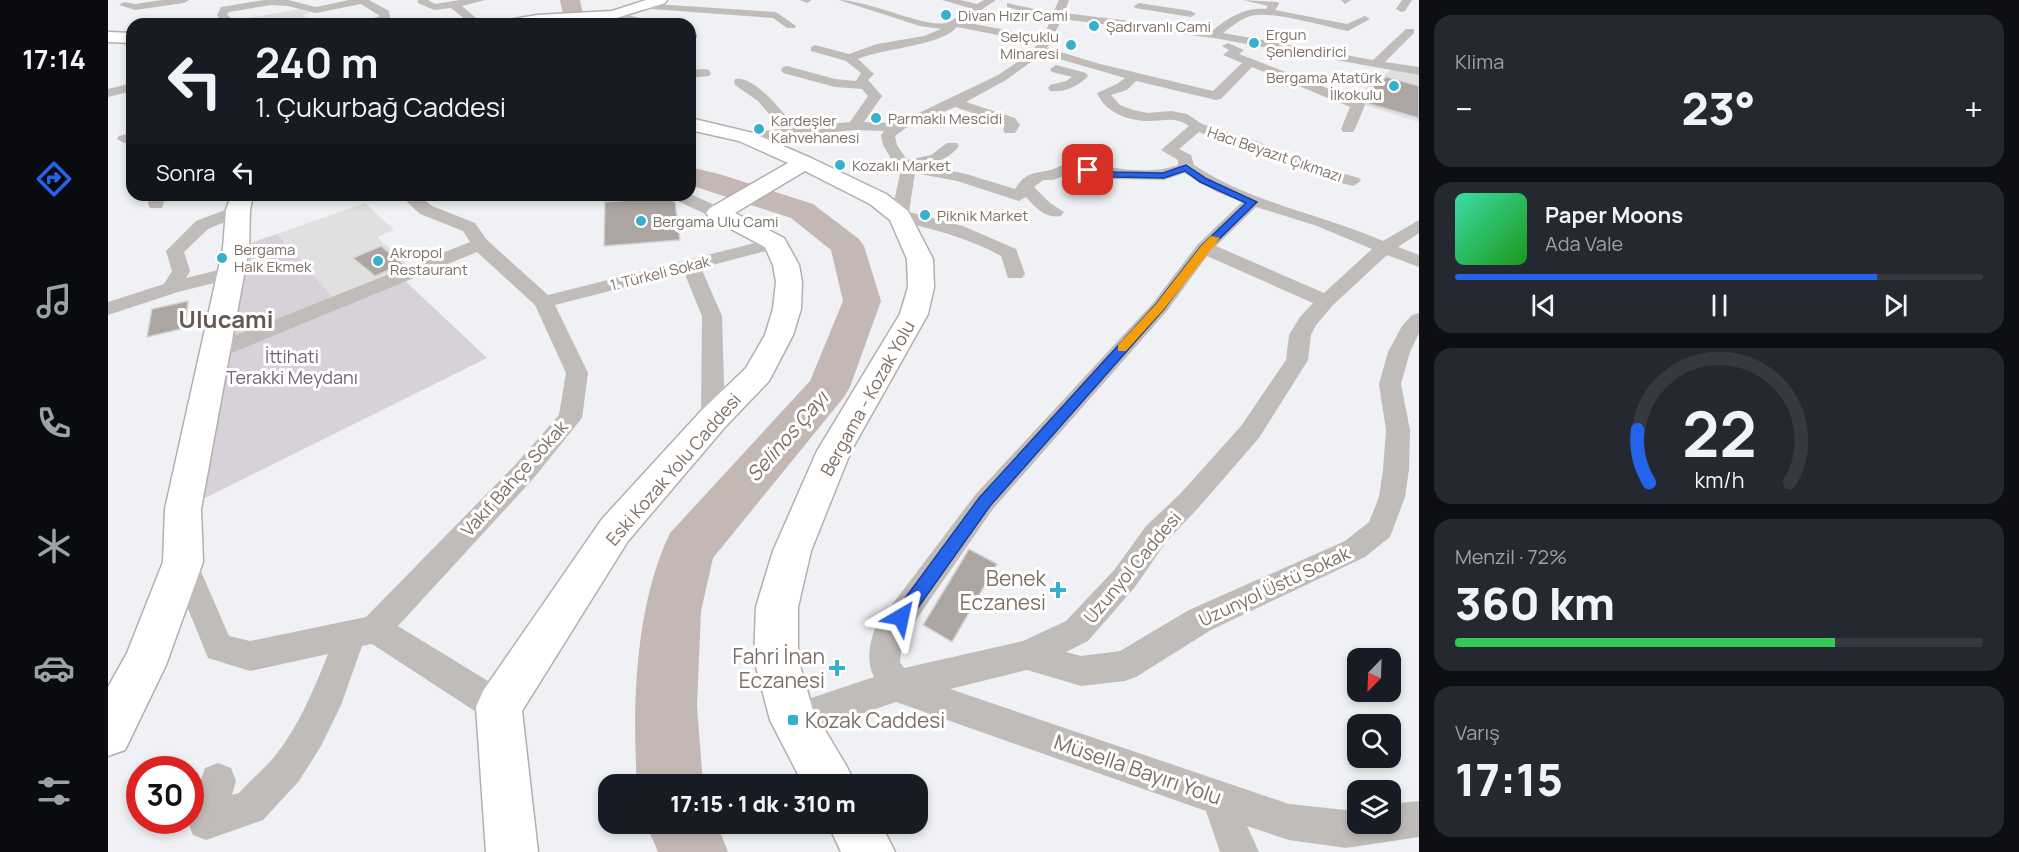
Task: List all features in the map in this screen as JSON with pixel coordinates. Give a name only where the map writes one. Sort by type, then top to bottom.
[{"type":"main road","points":[[554,18],[604,14],[660,0]]},
{"type":"main road","points":[[108,37],[126,38]]},
{"type":"main road","name":"Bergama - Kozak Yolu","points":[[696,124],[746,137],[797,166],[878,199],[900,216],[920,260],[921,287],[914,314],[834,451],[792,551],[777,607],[777,659],[793,720],[824,774]]},
{"type":"main road","points":[[775,243],[724,209],[797,166]]},
{"type":"main road","points":[[108,733],[144,664],[183,562],[183,509],[236,248],[240,202]]},
{"type":"main road","name":"Eski Kozak Yolu Caddesi","points":[[499,707],[615,530],[713,419],[758,374],[779,335],[787,309],[789,282],[786,265],[775,243]]},
{"type":"main road","points":[[499,707],[512,852]]},
{"type":"main road","points":[[859,834],[869,852]]},
{"type":"street","points":[[138,0],[120,5],[135,7],[184,0]]},
{"type":"street","points":[[423,0],[434,8],[480,0]]},
{"type":"street","points":[[846,0],[924,24],[952,25],[1043,45],[1096,67],[1216,96],[1231,78],[1250,62]]},
{"type":"street","points":[[947,0],[1004,7],[1014,2],[1055,20]]},
{"type":"street","points":[[746,137],[854,126],[894,127],[915,120],[975,93],[1028,60],[1043,45],[1064,0]]},
{"type":"street","points":[[1248,0],[1274,4],[1269,12]]},
{"type":"street","points":[[224,18],[222,15],[225,9],[232,3],[273,1],[316,10],[363,1],[386,14],[385,18]]},
{"type":"street","points":[[850,58],[878,48],[946,32],[952,25],[985,3]]},
{"type":"street","points":[[1128,24],[1140,3],[1191,14]]},
{"type":"street","points":[[453,4],[470,18]]},
{"type":"street","points":[[641,6],[776,15],[791,26]]},
{"type":"street","points":[[1348,129],[1358,105],[1229,55],[1238,50],[1236,47],[1218,44],[1218,36],[1240,16],[1251,10],[1348,28],[1365,19]]},
{"type":"street","points":[[604,14],[624,18]]},
{"type":"street","points":[[1013,17],[1128,24],[1218,36],[1419,71]]},
{"type":"street","points":[[1375,65],[1410,32]]},
{"type":"street","points":[[857,43],[878,48]]},
{"type":"street","points":[[1327,56],[1335,46],[1334,44]]},
{"type":"street","points":[[815,49],[850,58],[868,74],[861,80],[875,96],[874,100],[864,108],[854,126]]},
{"type":"street","points":[[1096,67],[1115,55]]},
{"type":"street","points":[[1028,60],[1082,76],[1071,84],[1055,88]]},
{"type":"street","points":[[787,70],[809,74],[831,84],[866,85]]},
{"type":"street","points":[[696,74],[705,73]]},
{"type":"street","name":"Hacı Beyazıt Çıkmazı","points":[[1134,76],[1122,87],[1104,93],[1110,106],[1149,117],[1171,115],[1192,121],[1197,127],[1254,145],[1298,165],[1353,181]]},
{"type":"street","points":[[740,82],[763,98],[790,131]]},
{"type":"street","points":[[110,87],[126,87]]},
{"type":"street","points":[[954,102],[1010,121],[1013,125],[1010,130]]},
{"type":"street","points":[[894,127],[888,135],[890,145],[908,174],[908,185],[900,216],[935,221],[994,244],[1010,254],[1015,274]]},
{"type":"street","points":[[1186,167],[1186,158],[1169,150],[1197,127]]},
{"type":"street","points":[[903,166],[936,158],[952,146]]},
{"type":"street","points":[[903,166],[960,177],[1012,196],[1019,196],[1025,186],[1040,175],[1053,175],[1065,169],[1114,174],[1164,175],[1186,167]]},
{"type":"street","points":[[1186,167],[1203,180],[1252,202],[1343,230],[1383,249],[1419,261]]},
{"type":"street","points":[[1025,186],[1044,207],[1056,212]]},
{"type":"street","points":[[415,201],[426,210],[468,227],[480,244],[544,302]]},
{"type":"street","points":[[696,201],[724,209]]},
{"type":"street","points":[[171,288],[181,271],[175,251],[202,225],[240,202]]},
{"type":"street","points":[[896,686],[884,664],[887,636],[984,502],[1160,307],[1204,248],[1252,202]]},
{"type":"street","name":"Uzunyol Caddesi","points":[[793,720],[896,686],[1027,655],[1077,631],[1125,578],[1155,534],[1190,501],[1250,432],[1297,360],[1300,336],[1307,322],[1326,301],[1383,249],[1419,225]]},
{"type":"street","name":"1. Türkeli Sokak","points":[[544,302],[775,243]]},
{"type":"street","points":[[214,352],[480,244]]},
{"type":"street","points":[[1204,248],[1326,301]]},
{"type":"street","points":[[691,266],[712,316],[713,419]]},
{"type":"street","points":[[108,309],[171,288],[231,273]]},
{"type":"street","name":"Vakıf Bahçe Sokak","points":[[362,632],[524,472],[570,418],[577,373],[544,302]]},
{"type":"street","name":"Uzunyol Üstü Sokak","points":[[1027,655],[1081,671],[1125,666],[1200,620],[1355,549],[1380,529],[1392,497],[1396,470],[1398,429],[1390,384],[1399,352],[1412,326],[1419,319]]},
{"type":"street","points":[[183,562],[219,648],[250,656],[362,632],[499,707]]},
{"type":"street","points":[[218,781],[206,822],[250,807],[287,770],[309,734],[362,632]]},
{"type":"street","name":"Müsella Bayırı Yolu","points":[[896,686],[1289,822],[1347,829]]},
{"type":"street","points":[[1219,797],[1240,852]]},
{"type":"street","points":[[1401,821],[1419,819]]},
{"type":"shaded area","points":[[306,8],[315,11],[303,15],[308,18],[248,18]]},
{"type":"shaded area","name":"Bergama Atatürk İlkokulu","points":[[1394,68],[1419,71],[1419,122],[1348,100]]},
{"type":"shaded area","points":[[365,203],[394,230],[377,237],[414,271],[337,302],[277,234]]},
{"type":"green space","name":"İttihati Terakki Meydanı","points":[[277,234],[337,302],[400,276],[487,358],[183,509],[236,248]]},
{"type":"building","name":"Bergama Atatürk İlkokulu","points":[[1387,77],[1419,86],[1419,118],[1366,103],[1357,97]]},
{"type":"building","name":"Bergama Ulu Cami","points":[[674,201],[680,240],[604,246],[605,202]]},
{"type":"building","name":"Akropol Restaurant","points":[[381,246],[403,264],[375,276],[353,258]]},
{"type":"building","points":[[188,301],[185,328],[147,337],[152,309]]},
{"type":"building","points":[[969,549],[997,564],[952,642],[923,625]]},
{"type":"waterway","name":"Selinos Çayı","points":[[570,0],[575,18]]},
{"type":"waterway","name":"Selinos Çayı","points":[[669,774],[666,706],[673,611],[689,549],[829,387],[862,301],[847,246],[802,211],[696,177]]},
{"type":"waterway","name":"Selinos Çayı","points":[[685,834],[693,852]]},
{"type":"slow traffic","points":[[1122,348],[1160,307],[1204,248],[1215,238]]},
{"type":"place","name":"Divan Hızır Cami","points":[[946,15]]},
{"type":"place","name":"Şadırvanlı Cami","points":[[1094,26]]},
{"type":"place","name":"Ergun Şenlendirici","points":[[1254,43]]},
{"type":"place","name":"Selçuklu Minaresi","points":[[1071,45]]},
{"type":"place","name":"Bergama Atatürk İlkokulu","points":[[1394,86]]},
{"type":"place","name":"Parmaklı Mescidi","points":[[876,118]]},
{"type":"place","name":"Kardeşler Kahvehanesi","points":[[759,129]]},
{"type":"place","name":"Kozaklı Market","points":[[840,165]]},
{"type":"place","name":"Piknik Market","points":[[925,215]]},
{"type":"place","name":"Bergama Ulu Cami","points":[[641,221]]},
{"type":"place","name":"Bergama Halk Ekmek","points":[[222,258]]},
{"type":"place","name":"Akropol Restaurant","points":[[378,261]]},
{"type":"place","name":"Benek Eczanesi","points":[[1058,590]]},
{"type":"place","name":"Fahri İnan Eczanesi","points":[[837,668]]},
{"type":"place","name":"Kozak Caddesi","points":[[793,720]]},
{"type":"district","name":"Ulucami","points":[[226,318]]},
{"type":"route","points":[[901,617],[984,502],[1160,307],[1204,248],[1252,202],[1203,180],[1186,167],[1164,175],[1114,174],[1088,170]]}]
